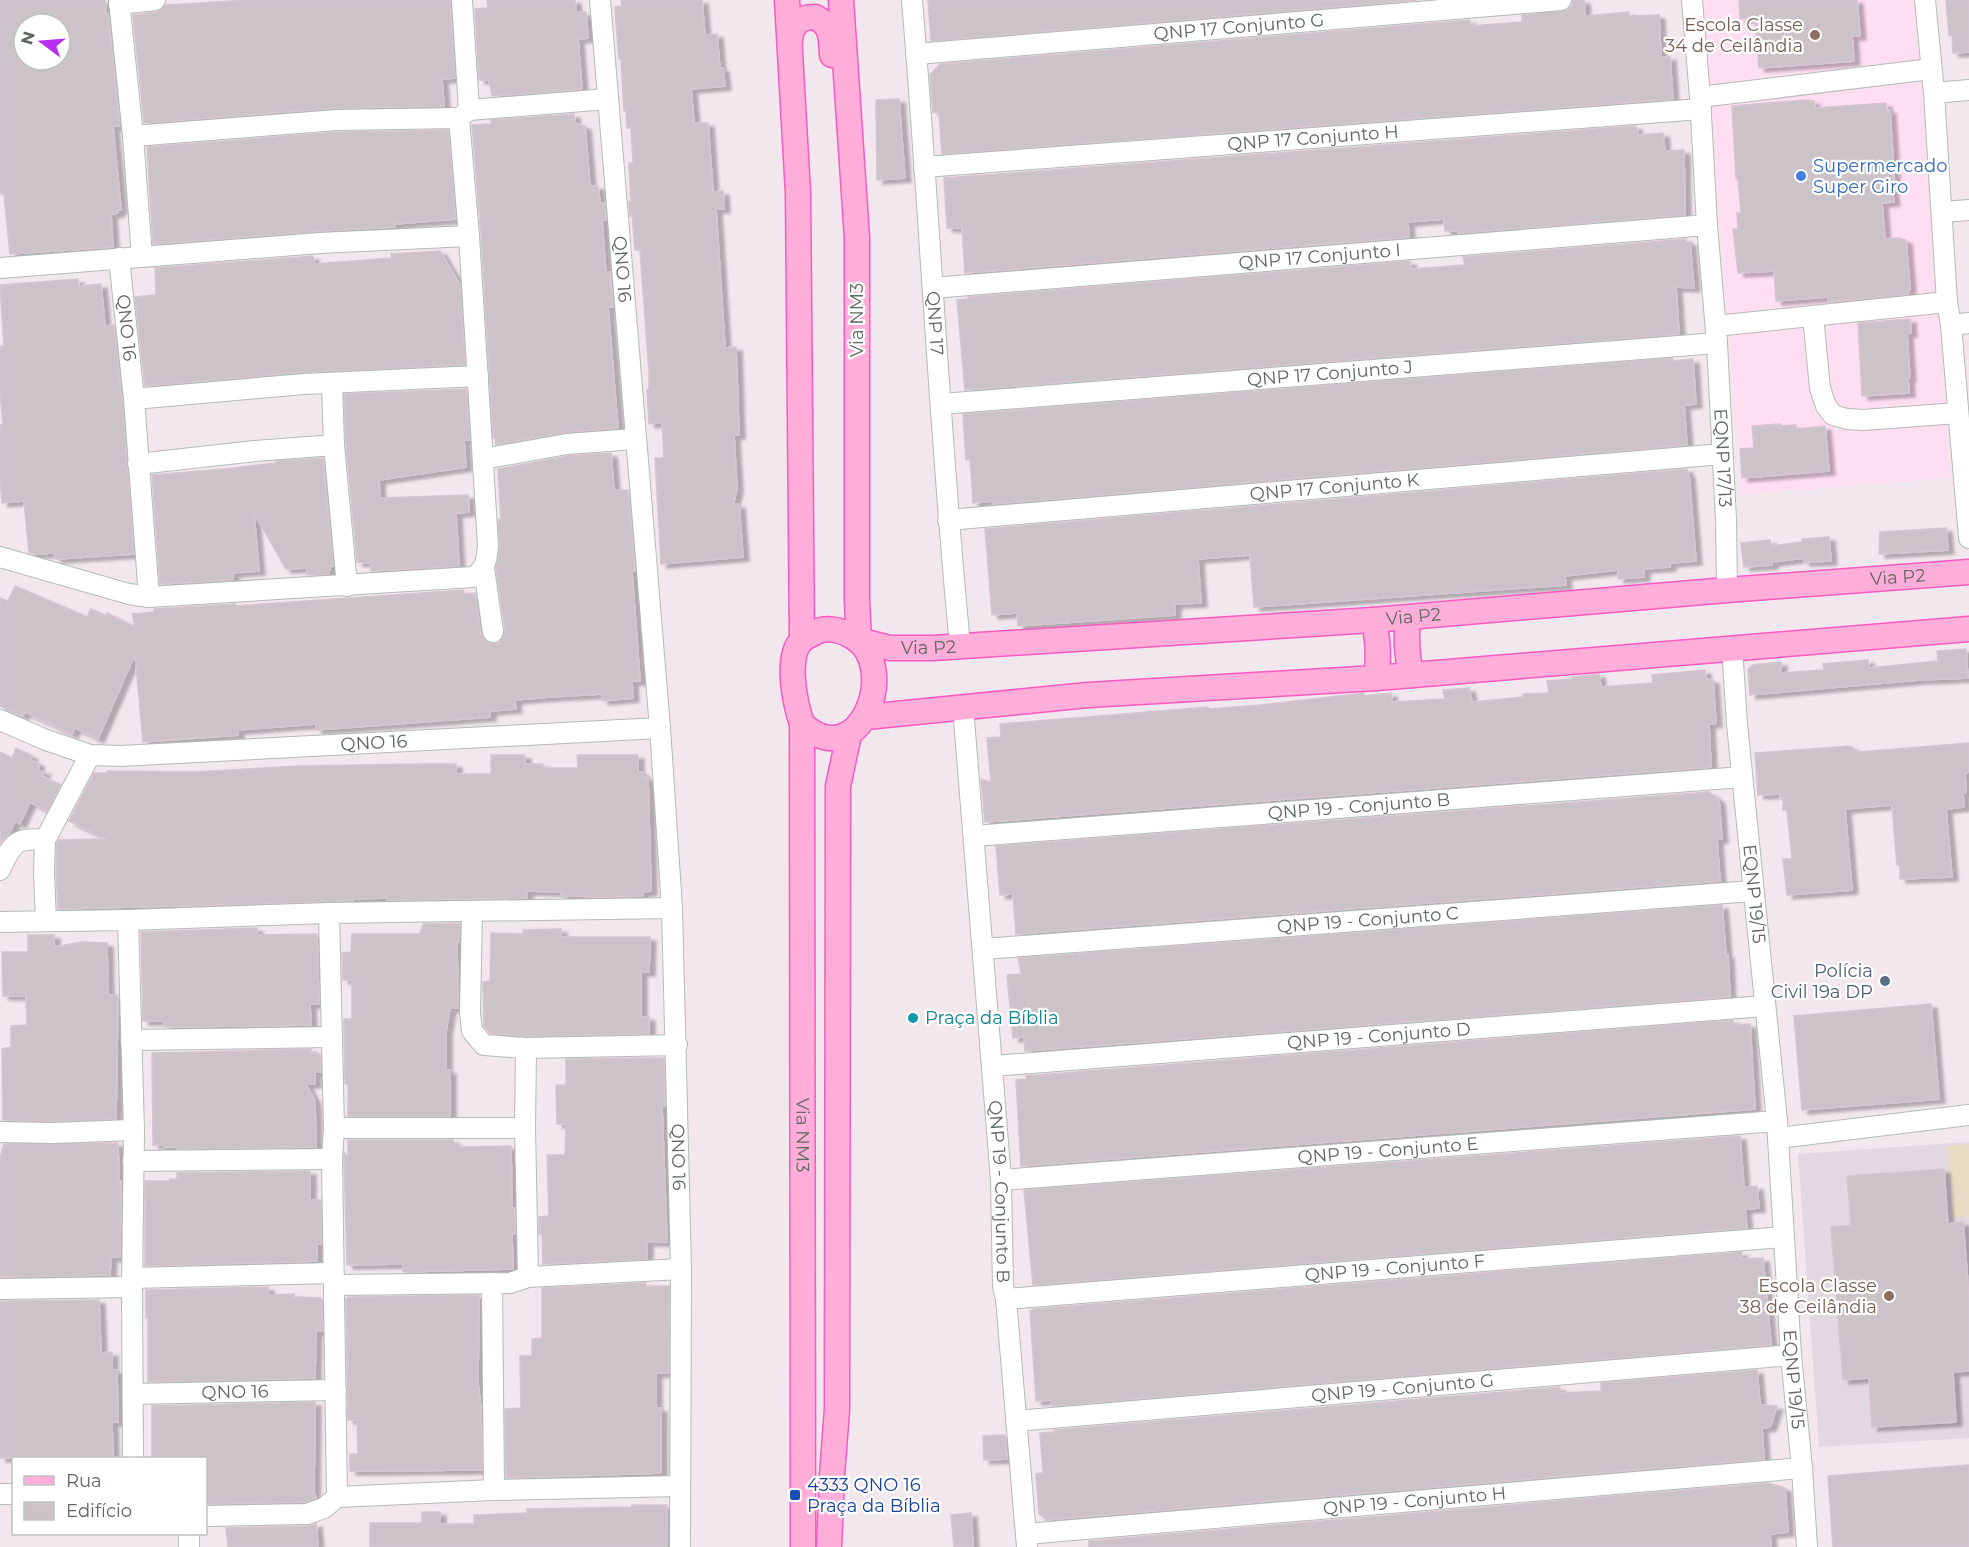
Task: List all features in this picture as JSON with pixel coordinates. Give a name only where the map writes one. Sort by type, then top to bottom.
[{"type":"main road","points":[[787,0],[798,193],[802,640],[796,652],[793,674],[795,703],[802,724],[810,731],[831,738],[849,735],[866,717],[872,699],[874,677],[870,657],[859,640],[831,629],[819,630],[802,640]]},
{"type":"main road","name":"Via NM3","points":[[842,0],[857,238],[856,602],[859,640]]},
{"type":"main road","points":[[790,41],[794,26],[807,17],[821,20],[830,31],[840,168],[857,238]]},
{"type":"main road","name":"Via P2","points":[[859,640],[890,648],[1408,618],[1727,590],[1969,572]]},
{"type":"main road","points":[[1408,618],[1407,651],[1412,675]]},
{"type":"main road","points":[[1373,620],[1378,647],[1376,678]]},
{"type":"main road","points":[[866,717],[1088,695],[1376,678],[1969,629]]},
{"type":"main road","name":"Via NM3","points":[[802,724],[804,1547]]},
{"type":"main road","name":"Via NM3","points":[[829,1547],[837,1409],[838,786],[849,735]]},
{"type":"street","points":[[142,257],[133,136],[119,2],[155,0]]},
{"type":"street","points":[[462,0],[469,236],[488,545],[484,568],[493,632]]},
{"type":"street","name":"QNO 16","points":[[600,0],[660,728],[672,909],[681,1269],[680,1547]]},
{"type":"street","name":"QNP 17","points":[[912,0],[948,520],[960,645]]},
{"type":"street","name":"QNP 17 Conjunto G","points":[[916,54],[1561,0]]},
{"type":"street","name":"EQNP 17/13","points":[[1692,0],[1707,225],[1717,334],[1727,590]]},
{"type":"street","points":[[1925,0],[1934,93],[1947,302],[1960,324],[1958,413],[1965,438],[1969,538]]},
{"type":"street","points":[[1700,103],[1931,69]]},
{"type":"street","points":[[1934,93],[1969,90]]},
{"type":"street","points":[[133,136],[337,120],[464,114],[608,99]]},
{"type":"street","name":"QNP 17 Conjunto H","points":[[924,168],[1700,103]]},
{"type":"street","points":[[1942,212],[1969,210]]},
{"type":"street","name":"QNP 17 Conjunto I","points":[[933,288],[1707,225]]},
{"type":"street","points":[[0,268],[320,243],[469,236]]},
{"type":"street","name":"QNO 16","points":[[118,258],[134,399],[149,597]]},
{"type":"street","points":[[1717,334],[1813,316],[1947,302]]},
{"type":"street","points":[[1813,316],[1821,388],[1826,405],[1833,415],[1863,420],[1958,413]]},
{"type":"street","name":"QNP 17 Conjunto J","points":[[941,404],[1717,334]]},
{"type":"street","points":[[134,399],[332,383],[478,376]]},
{"type":"street","points":[[332,383],[334,445],[347,586]]},
{"type":"street","points":[[483,459],[567,444],[635,440]]},
{"type":"street","points":[[138,464],[334,445]]},
{"type":"street","name":"QNP 17 Conjunto K","points":[[948,520],[1722,454]]},
{"type":"street","points":[[0,557],[129,594],[149,597],[473,577],[484,568]]},
{"type":"street","name":"EQNP 19/15","points":[[1732,647],[1742,777],[1777,1129],[1791,1354],[1807,1547]]},
{"type":"street","name":"QNP 19 - Conjunto B","points":[[963,707],[993,1066],[1001,1180],[1004,1286],[1027,1541]]},
{"type":"street","name":"QNO 16","points":[[0,720],[46,740],[90,755],[157,756],[660,728]]},
{"type":"street","points":[[46,921],[45,840],[90,755]]},
{"type":"street","name":"QNP 19 - Conjunto B","points":[[974,836],[1742,777]]},
{"type":"street","points":[[0,870],[8,851],[16,842],[29,838],[45,840]]},
{"type":"street","name":"QNP 19 - Conjunto C","points":[[983,949],[1753,891]]},
{"type":"street","points":[[0,922],[329,913],[672,909]]},
{"type":"street","points":[[472,911],[470,1012],[472,1031],[484,1045],[526,1048],[677,1045]]},
{"type":"street","points":[[329,913],[334,1128],[332,1160],[337,1497]]},
{"type":"street","points":[[128,920],[134,1130],[133,1457]]},
{"type":"street","name":"QNP 19 - Conjunto D","points":[[993,1066],[1765,1006]]},
{"type":"street","points":[[131,1040],[332,1037]]},
{"type":"street","points":[[526,1048],[528,1277]]},
{"type":"street","points":[[1777,1129],[1969,1115]]},
{"type":"street","points":[[334,1128],[525,1128]]},
{"type":"street","name":"QNP 19 - Conjunto E","points":[[1001,1180],[1777,1129]]},
{"type":"street","points":[[0,1132],[134,1130]]},
{"type":"street","points":[[133,1161],[332,1160]]},
{"type":"street","name":"QNP 19 - Conjunto F","points":[[1006,1299],[1783,1238]]},
{"type":"street","points":[[0,1289],[132,1283],[333,1279],[492,1283],[510,1282],[528,1277],[681,1269]]},
{"type":"street","points":[[492,1283],[494,1490]]},
{"type":"street","name":"QNP 19 - Conjunto G","points":[[1016,1421],[1791,1354]]},
{"type":"street","name":"QNO 16","points":[[133,1394],[336,1390]]},
{"type":"street","name":"QNP 19 - Conjunto H","points":[[1027,1541],[1802,1468]]},
{"type":"street","points":[[207,1516],[307,1514],[324,1508],[337,1497],[494,1490],[680,1486]]},
{"type":"shaded area","points":[[1702,0],[1915,0],[1951,477],[1742,495]]},
{"type":"shaded area","name":"Escola Classe 38 de Ceilândia","points":[[1969,1142],[1969,1438],[1819,1447],[1798,1154]]},
{"type":"shaded area","points":[[1969,1144],[1969,1217],[1953,1218],[1948,1146]]},
{"type":"building","points":[[0,0],[105,0],[120,126],[113,126],[121,210],[111,214],[113,247],[10,254],[4,194],[0,194]]},
{"type":"building","points":[[248,0],[450,0],[455,78],[442,79],[444,106],[336,108],[144,123],[133,15],[157,12],[166,5]]},
{"type":"building","points":[[487,0],[575,0],[576,12],[586,12],[588,38],[578,39],[582,89],[492,96],[489,80],[479,80],[475,9],[488,8]]},
{"type":"building","points":[[621,0],[702,0],[705,35],[717,34],[720,69],[723,68],[725,86],[691,89],[694,123],[708,123],[713,192],[723,191],[724,209],[716,209],[725,348],[736,347],[739,435],[734,435],[737,489],[733,505],[739,504],[743,557],[661,564],[655,458],[664,458],[662,422],[649,424],[647,390],[649,390],[649,372],[640,250],[635,250],[629,202],[631,202],[629,163],[633,163],[631,128],[627,128],[626,111],[624,111],[616,24],[615,7],[622,6]]},
{"type":"building","points":[[928,0],[1417,0],[931,41]]},
{"type":"building","points":[[1573,0],[1584,0],[1585,16],[1629,12],[1629,16],[1659,15],[1661,57],[1670,57],[1673,99],[942,154],[939,112],[933,113],[930,75],[940,64],[1470,20],[1470,26],[1522,22],[1522,15],[1567,10],[1572,6]]},
{"type":"building","name":"Escola Classe 34 de Ceilândia","points":[[1739,0],[1857,0],[1860,36],[1852,36],[1854,61],[1759,68],[1755,18],[1740,19]]},
{"type":"building","points":[[1946,0],[1969,0],[1969,52],[1953,53]]},
{"type":"building","points":[[899,99],[905,178],[877,180],[876,100]]},
{"type":"building","points":[[1814,101],[1815,108],[1886,103],[1887,110],[1890,110],[1895,189],[1892,189],[1894,202],[1882,203],[1885,239],[1906,240],[1910,288],[1908,294],[1828,302],[1828,297],[1776,301],[1774,271],[1738,273],[1733,229],[1738,229],[1737,213],[1741,213],[1738,179],[1736,179],[1732,106]]},
{"type":"building","points":[[574,114],[575,123],[585,126],[590,186],[598,186],[600,203],[605,203],[606,220],[602,221],[606,273],[610,272],[613,307],[608,307],[618,428],[565,432],[496,445],[495,438],[493,438],[472,125],[491,124],[491,120]]},
{"type":"building","points":[[1636,126],[1638,135],[1663,133],[1665,151],[1684,150],[1685,215],[1458,233],[1458,231],[1445,231],[1444,219],[1408,222],[1409,237],[965,273],[962,228],[947,228],[944,178]]},
{"type":"building","points":[[448,130],[456,219],[394,224],[395,227],[153,244],[147,147],[338,132]]},
{"type":"building","points":[[1686,239],[1686,242],[1690,242],[1694,288],[1676,287],[1679,334],[965,390],[957,300],[968,299],[968,297],[1410,261],[1411,269],[1465,265],[1463,257]]},
{"type":"building","points":[[440,251],[460,285],[465,365],[303,372],[145,386],[135,297],[156,295],[155,268],[313,256],[314,264],[392,258],[391,254]]},
{"type":"building","points":[[78,279],[79,286],[101,284],[105,326],[114,325],[134,554],[56,559],[54,553],[29,553],[24,501],[2,503],[0,425],[3,424],[0,395],[0,346],[4,346],[0,285]]},
{"type":"building","points":[[1910,319],[1911,333],[1907,334],[1909,393],[1862,396],[1858,323]]},
{"type":"building","points":[[1673,358],[1672,361],[1693,359],[1696,404],[1684,405],[1687,445],[992,504],[993,501],[973,503],[970,459],[966,460],[963,414]]},
{"type":"building","points":[[466,389],[470,440],[464,440],[466,467],[379,480],[380,498],[468,495],[469,512],[456,513],[459,566],[371,571],[371,563],[357,562],[346,444],[344,394]]},
{"type":"building","points":[[1781,424],[1781,426],[1796,425],[1797,429],[1825,426],[1829,471],[1742,478],[1740,449],[1754,448],[1752,426]]},
{"type":"building","points":[[611,453],[614,490],[628,490],[630,508],[640,681],[632,681],[633,698],[602,701],[602,694],[515,700],[516,709],[490,711],[490,717],[316,730],[316,724],[238,730],[238,735],[143,742],[135,654],[98,739],[75,728],[72,734],[25,712],[23,716],[0,706],[0,598],[8,601],[15,586],[87,617],[91,609],[107,616],[107,613],[135,627],[132,614],[154,612],[154,609],[235,604],[235,606],[463,590],[464,594],[475,593],[481,634],[488,643],[495,644],[501,641],[505,631],[496,568],[500,546],[498,519],[501,520],[498,469],[568,456]]},
{"type":"building","points":[[323,458],[333,566],[328,574],[307,575],[307,568],[286,569],[254,513],[259,571],[233,573],[233,580],[160,584],[152,475]]},
{"type":"building","points":[[1687,469],[1696,561],[1670,563],[1670,567],[1644,569],[1644,577],[1618,579],[1618,570],[1565,576],[1566,585],[1254,607],[1250,555],[1198,559],[1201,603],[1175,604],[1175,615],[1018,626],[1017,613],[992,615],[985,529]]},
{"type":"building","points":[[1946,528],[1948,550],[1879,554],[1880,532]]},
{"type":"building","points":[[1829,537],[1831,561],[1804,562],[1804,558],[1772,562],[1772,565],[1744,567],[1741,543],[1770,540],[1771,546],[1802,542],[1802,539]]},
{"type":"building","points":[[1966,649],[1968,678],[1919,680],[1750,695],[1748,669],[1753,665],[1781,662],[1781,673],[1824,670],[1823,664],[1868,660],[1869,668],[1938,661],[1937,651]]},
{"type":"building","points":[[1705,670],[1706,679],[1713,680],[1716,723],[1709,724],[1711,767],[985,822],[981,779],[991,782],[987,738],[1001,737],[1000,724],[1208,707],[1209,709],[1261,705],[1364,693],[1364,696],[1391,693],[1392,702],[1445,699],[1443,690],[1469,688],[1472,702],[1523,697],[1523,694],[1549,693],[1547,681],[1573,679],[1573,677],[1599,674],[1601,687],[1653,683],[1652,675]]},
{"type":"building","points":[[1969,743],[1969,772],[1965,773],[1964,807],[1946,809],[1952,877],[1900,879],[1892,805],[1845,809],[1852,890],[1787,895],[1783,859],[1792,859],[1787,810],[1783,810],[1783,798],[1780,798],[1780,794],[1758,795],[1755,753],[1850,746],[1859,752]]},
{"type":"building","points":[[16,748],[32,756],[31,760],[38,763],[39,771],[45,771],[42,776],[61,785],[47,811],[30,802],[20,824],[15,821],[9,834],[0,844],[0,752],[12,758]]},
{"type":"building","points":[[491,755],[525,755],[525,764],[543,764],[543,768],[578,768],[577,755],[638,755],[638,772],[643,772],[643,777],[648,777],[651,891],[643,892],[643,896],[598,897],[561,895],[561,892],[527,891],[527,898],[387,900],[387,898],[353,899],[353,901],[58,909],[56,873],[59,840],[107,839],[69,821],[94,773],[107,773],[107,771],[195,772],[299,766],[456,764],[456,774],[491,774]]},
{"type":"building","points":[[1709,792],[1719,800],[1722,839],[1717,839],[1720,881],[1016,934],[1013,894],[1000,895],[996,846]]},
{"type":"building","points":[[1722,905],[1730,997],[1025,1051],[1024,1037],[1013,1038],[1007,975],[1021,974],[1018,958]]},
{"type":"building","points":[[460,923],[459,942],[457,942],[458,1008],[450,1008],[446,1031],[446,1071],[450,1070],[450,1116],[348,1116],[344,1019],[352,1019],[352,980],[343,980],[342,953],[351,952],[352,934],[420,934],[423,924]]},
{"type":"building","points":[[257,928],[257,935],[317,934],[319,1004],[310,1004],[311,1025],[165,1027],[164,1021],[143,1021],[141,932]]},
{"type":"building","points":[[561,929],[561,937],[650,937],[649,972],[641,972],[641,1017],[649,1017],[649,1034],[526,1036],[490,1033],[484,1026],[483,982],[490,981],[491,933],[523,934],[523,930]]},
{"type":"building","points":[[28,935],[54,935],[54,947],[81,942],[107,943],[108,995],[118,995],[116,1119],[3,1120],[2,1049],[11,1047],[11,1026],[27,1025],[26,996],[3,996],[2,952],[28,952]]},
{"type":"building","points":[[1931,1004],[1939,1099],[1802,1110],[1794,1016]]},
{"type":"building","points":[[1733,1020],[1734,1025],[1750,1024],[1755,1109],[1021,1166],[1016,1080],[1026,1079],[1026,1076]]},
{"type":"building","points":[[311,1049],[311,1054],[320,1054],[321,1072],[315,1072],[315,1084],[306,1084],[315,1101],[316,1147],[177,1149],[177,1147],[153,1145],[152,1053]]},
{"type":"building","points":[[664,1058],[665,1106],[662,1106],[667,1242],[647,1242],[647,1259],[543,1264],[539,1217],[549,1216],[547,1155],[565,1155],[566,1124],[557,1124],[556,1085],[566,1085],[566,1059]]},
{"type":"building","points":[[1740,1136],[1744,1187],[1757,1186],[1759,1208],[1745,1209],[1747,1228],[1033,1285],[1024,1190]]},
{"type":"building","points":[[348,1140],[453,1140],[454,1144],[459,1144],[459,1147],[511,1146],[512,1208],[515,1208],[515,1234],[512,1234],[513,1269],[403,1272],[403,1264],[347,1265],[344,1152],[348,1158]]},
{"type":"building","points":[[118,1143],[119,1181],[121,1181],[120,1257],[111,1257],[110,1275],[0,1277],[0,1158],[4,1144]]},
{"type":"building","name":"Escola Classe 38 de Ceilândia","points":[[1944,1169],[1948,1224],[1963,1222],[1969,1296],[1969,1371],[1953,1372],[1956,1422],[1872,1427],[1869,1378],[1843,1380],[1831,1227],[1851,1225],[1847,1176]]},
{"type":"building","points":[[310,1171],[310,1200],[321,1200],[321,1244],[317,1244],[317,1261],[145,1266],[145,1181],[170,1181],[170,1179],[177,1179],[177,1173]]},
{"type":"building","points":[[1742,1252],[1740,1259],[1763,1258],[1771,1345],[1052,1406],[1051,1400],[1036,1401],[1030,1311],[1034,1309]]},
{"type":"building","points":[[646,1283],[646,1286],[669,1286],[669,1373],[656,1373],[656,1408],[661,1408],[661,1473],[506,1478],[505,1409],[521,1408],[520,1356],[532,1356],[532,1339],[542,1338],[542,1288]]},
{"type":"building","points":[[268,1287],[268,1295],[294,1294],[294,1297],[321,1298],[323,1331],[316,1331],[315,1378],[148,1382],[146,1290]]},
{"type":"building","points":[[479,1295],[478,1383],[481,1409],[482,1470],[350,1471],[350,1454],[358,1454],[357,1420],[348,1420],[346,1299],[348,1297]]},
{"type":"building","points":[[99,1300],[101,1353],[112,1352],[112,1370],[117,1370],[118,1422],[112,1422],[113,1457],[0,1458],[0,1301]]},
{"type":"building","points":[[1757,1370],[1760,1405],[1777,1406],[1770,1427],[1762,1428],[1764,1459],[1047,1520],[1039,1514],[1036,1474],[1043,1473],[1040,1433],[1054,1432],[1054,1430],[1560,1387],[1560,1393],[1601,1391],[1601,1383]]},
{"type":"building","points":[[315,1402],[314,1492],[316,1498],[305,1502],[207,1504],[207,1457],[152,1457],[152,1406]]},
{"type":"building","points":[[1005,1435],[1007,1459],[984,1460],[983,1436]]},
{"type":"building","points":[[1969,1465],[1969,1547],[1833,1547],[1828,1476]]},
{"type":"building","points":[[1768,1483],[1785,1488],[1788,1532],[1770,1534],[1771,1547],[1089,1547],[1089,1541]]},
{"type":"building","points":[[632,1505],[667,1505],[667,1547],[370,1547],[370,1523],[422,1523],[422,1512],[440,1512],[440,1524],[474,1524],[474,1515],[527,1513],[527,1509],[632,1507]]},
{"type":"building","points":[[971,1513],[973,1547],[954,1547],[951,1515]]},
{"type":"building","points":[[316,1523],[318,1547],[228,1547],[226,1528],[307,1526]]},
{"type":"place","name":"Escola Classe 34 de Ceilândia","points":[[1815,35]]},
{"type":"place","name":"Supermercado Super Giro","points":[[1801,176]]},
{"type":"place","name":"Polícia Civil 19a DP","points":[[1885,981]]},
{"type":"place","name":"Praça da Bíblia","points":[[913,1018]]},
{"type":"place","name":"Escola Classe 38 de Ceilândia","points":[[1889,1296]]},
{"type":"place","name":"4333 QNO 16 Praça da Bíblia","points":[[795,1495]]}]
